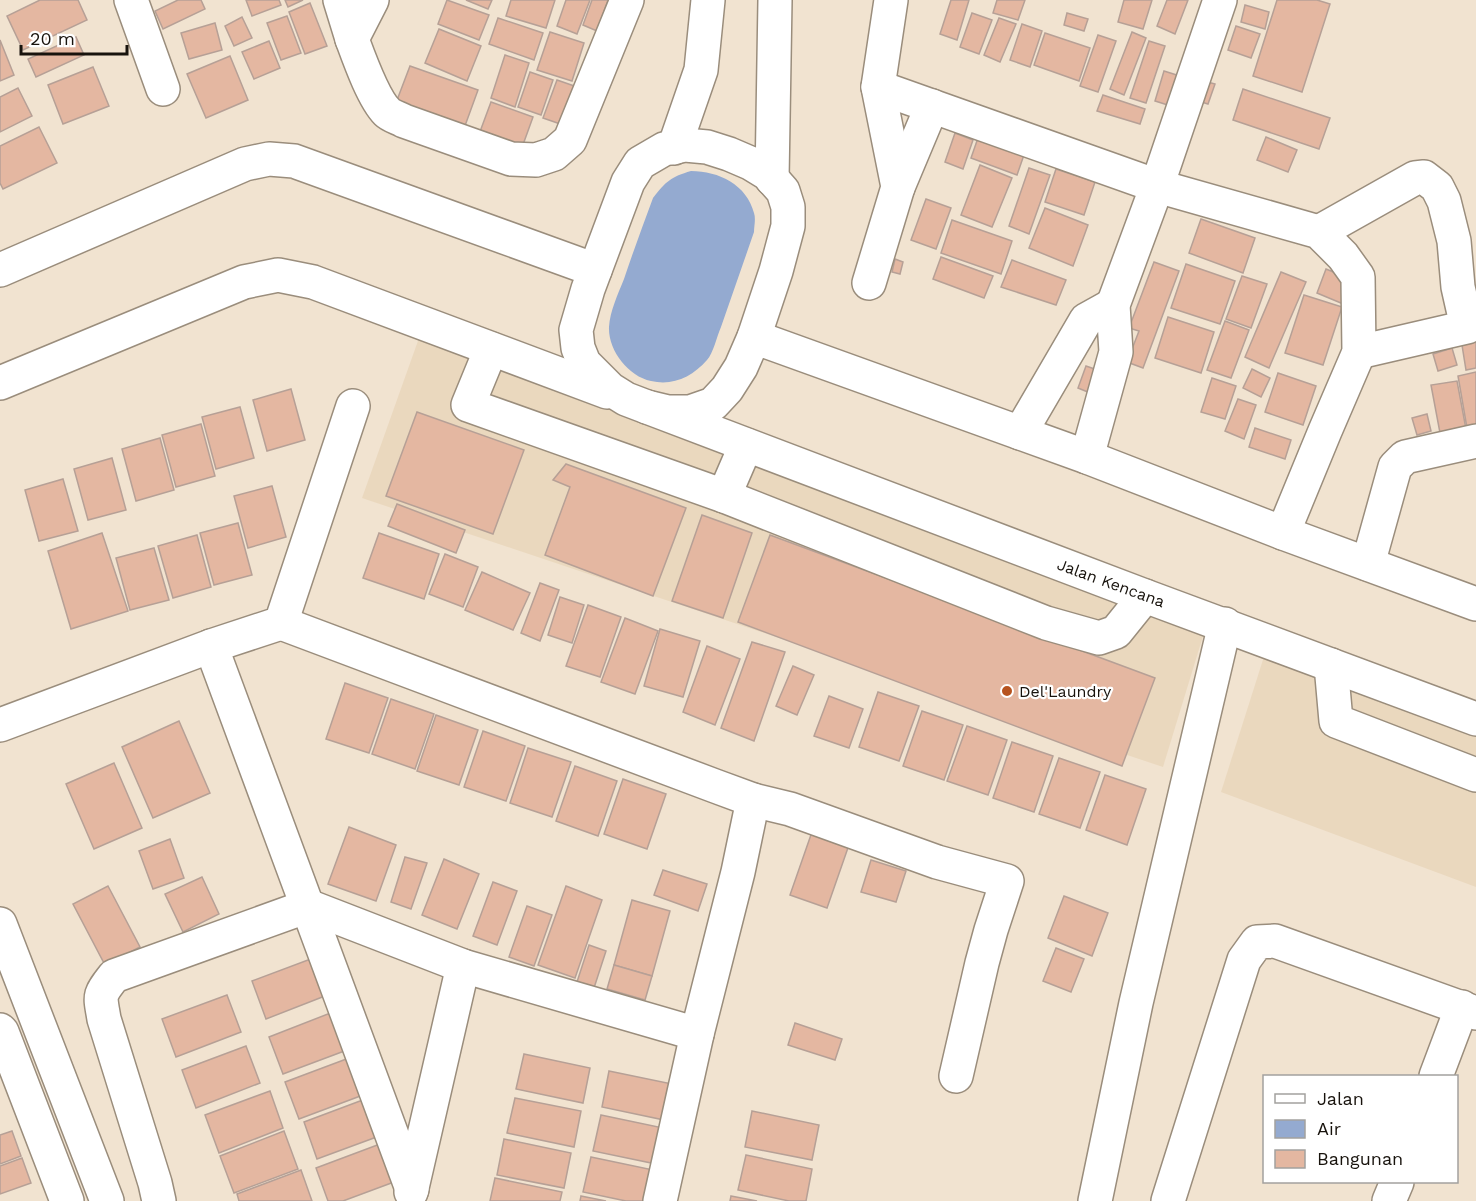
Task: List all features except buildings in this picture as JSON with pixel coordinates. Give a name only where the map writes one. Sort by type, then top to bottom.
[{"type":"street","points":[[131,0],[163,89]]},
{"type":"street","points":[[340,0],[365,72],[376,96],[387,112],[404,121],[511,159],[536,160],[554,154],[570,140],[627,0]]},
{"type":"street","points":[[352,39],[372,0]]},
{"type":"street","points":[[674,148],[701,70],[708,0]]},
{"type":"street","points":[[772,179],[775,0]]},
{"type":"street","points":[[891,0],[878,87],[898,187]]},
{"type":"street","points":[[1087,457],[1116,352],[1113,305],[1157,186],[1220,0]]},
{"type":"street","points":[[878,87],[1157,186],[1319,232],[1343,256],[1358,277],[1359,352],[1324,430],[1283,533]]},
{"type":"street","points":[[869,283],[898,187],[932,106]]},
{"type":"street","points":[[0,383],[244,282],[278,275],[313,282],[636,403],[668,412],[690,412],[713,404],[727,389],[741,367],[754,337],[776,271],[788,226],[789,207],[783,191],[768,174],[750,163],[718,150],[685,145],[664,150],[640,163],[628,182],[588,289],[576,330],[578,348],[584,363],[609,389],[636,403]]},
{"type":"street","points":[[0,270],[245,164],[269,159],[294,161],[595,270]]},
{"type":"street","points":[[1319,232],[1414,178],[1424,177],[1437,187],[1444,201],[1454,241],[1458,287],[1467,327],[1359,352]]},
{"type":"street","points":[[1020,433],[1086,320],[1113,305]]},
{"type":"street","points":[[754,337],[1087,457],[1283,533],[1476,604]]},
{"type":"street","points":[[491,349],[468,405],[724,496],[1046,623],[1099,638],[1116,632],[1145,596]]},
{"type":"street","name":"Jalan Kencana","points":[[636,403],[1476,719]]},
{"type":"street","points":[[281,622],[354,406]]},
{"type":"street","points":[[1368,564],[1395,467],[1405,457],[1476,441]]},
{"type":"street","points":[[724,496],[746,445]]},
{"type":"street","points":[[0,725],[281,622],[753,800],[790,809],[937,862],[1007,881],[982,963],[956,1076]]},
{"type":"street","points":[[1095,1201],[1136,1003],[1225,624]]},
{"type":"street","points":[[212,646],[411,1195]]},
{"type":"street","points":[[1331,665],[1336,721],[1476,775]]},
{"type":"street","points":[[660,1201],[753,800]]},
{"type":"street","points":[[159,1201],[104,1019],[100,997],[105,987],[114,976],[308,906],[463,966],[697,1034]]},
{"type":"street","points":[[0,924],[107,1201]]},
{"type":"street","points":[[1168,1201],[1244,960],[1257,942],[1275,940],[1469,1010],[1437,1075]]},
{"type":"street","points":[[411,1195],[463,966]]},
{"type":"street","points":[[0,1030],[67,1201]]},
{"type":"street","points":[[1389,1201],[1397,1183]]},
{"type":"shaded area","points":[[419,338],[1207,623],[1163,767],[362,498]]},
{"type":"shaded area","points":[[1267,647],[1476,728],[1476,887],[1221,792]]},
{"type":"water","points":[[691,171],[721,177],[738,187],[750,203],[754,213],[754,232],[709,357],[695,371],[682,379],[667,382],[651,381],[635,374],[621,361],[612,344],[610,321],[653,198],[669,180]]},
{"type":"place","name":"Del'Laundry","points":[[1007,691]]}]
